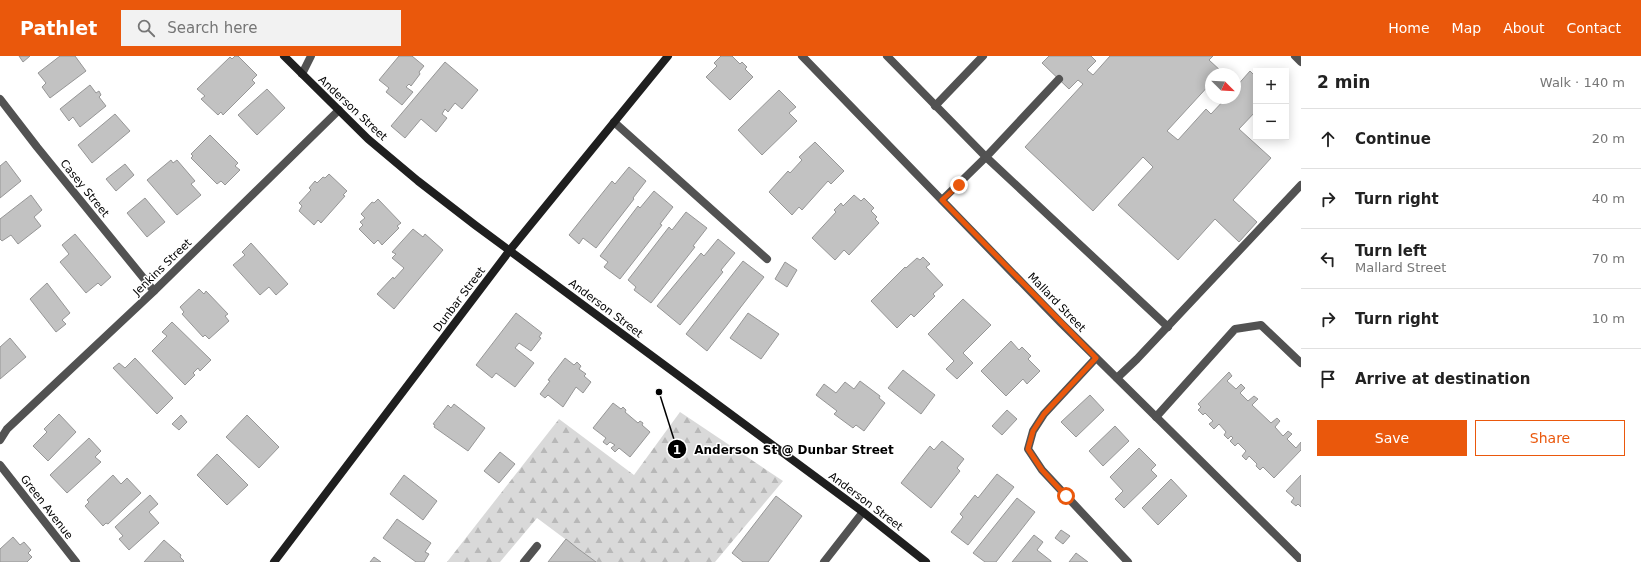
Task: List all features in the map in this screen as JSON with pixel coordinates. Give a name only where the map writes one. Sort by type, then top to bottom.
[{"type":"main road","name":"Anderson Street","points":[[284,56],[368,139],[418,181],[863,512],[926,562]]},
{"type":"main road","name":"Dunbar Street","points":[[274,562],[510,250],[668,56]]},
{"type":"street","points":[[302,74],[311,56]]},
{"type":"street","name":"Mallard Street","points":[[802,56],[1096,358],[1301,560]]},
{"type":"street","points":[[887,56],[986,157],[1168,327]]},
{"type":"street","points":[[935,106],[983,56]]},
{"type":"street","points":[[1295,56],[1301,62]]},
{"type":"street","points":[[942,200],[986,157],[1059,79]]},
{"type":"street","name":"Casey Street","points":[[0,99],[154,291]]},
{"type":"street","name":"Jenkins Street","points":[[0,440],[7,429],[154,291],[339,110]]},
{"type":"street","points":[[614,122],[767,258]]},
{"type":"street","points":[[1117,378],[1168,327],[1301,185]]},
{"type":"street","points":[[1156,417],[1235,329],[1261,325],[1301,364]]},
{"type":"street","points":[[1096,358],[1044,414],[1033,431],[1028,449],[1042,470],[1128,562]]},
{"type":"street","name":"Green Avenue","points":[[0,465],[76,562]]},
{"type":"street","points":[[824,562],[863,512]]},
{"type":"street","points":[[524,562],[537,546]]},
{"type":"green space","points":[[680,412],[783,481],[715,562],[596,562],[537,518],[500,562],[447,562],[559,419],[634,475]]},
{"type":"building","points":[[19,56],[30,56],[23,62]]},
{"type":"building","points":[[60,56],[75,56],[86,71],[50,98],[42,87],[46,83],[38,73]]},
{"type":"building","points":[[235,56],[238,56],[257,75],[252,80],[255,83],[223,115],[221,112],[218,115],[201,99],[205,96],[197,89],[230,57],[232,59]]},
{"type":"building","points":[[399,56],[412,56],[424,66],[411,86],[409,84],[406,87],[413,92],[402,105],[386,92],[389,88],[379,80]]},
{"type":"building","points":[[721,56],[732,56],[740,64],[742,62],[747,67],[745,69],[753,77],[730,100],[706,77],[717,66],[714,63]]},
{"type":"building","points":[[1049,56],[1091,56],[1096,61],[1087,70],[1093,75],[1110,56],[1213,56],[1209,60],[1218,68],[1205,68],[1205,90],[1167,131],[1178,140],[1206,109],[1211,114],[1220,104],[1241,104],[1241,81],[1250,71],[1253,74],[1253,114],[1239,129],[1271,158],[1233,200],[1257,222],[1239,242],[1215,219],[1178,260],[1118,205],[1153,167],[1143,157],[1093,211],[1025,147],[1083,84],[1078,80],[1069,89],[1042,63]]},
{"type":"building","points":[[445,62],[478,90],[462,109],[455,103],[448,112],[445,109],[442,114],[447,118],[436,132],[421,119],[405,138],[391,126]]},
{"type":"building","points":[[90,85],[96,93],[99,91],[101,95],[99,97],[106,106],[80,127],[73,117],[69,121],[60,109]]},
{"type":"building","points":[[267,89],[285,108],[257,135],[238,115]]},
{"type":"building","points":[[779,90],[796,107],[789,113],[797,121],[762,155],[738,130]]},
{"type":"building","points":[[115,114],[130,131],[92,163],[78,145]]},
{"type":"building","points":[[210,135],[238,163],[235,166],[240,170],[225,185],[221,181],[217,184],[191,158],[193,156],[191,154]]},
{"type":"building","points":[[815,142],[844,171],[831,184],[828,181],[802,210],[799,207],[792,215],[769,192],[788,171],[790,173],[802,160],[799,157]]},
{"type":"building","points":[[171,160],[173,163],[177,160],[195,181],[191,184],[201,195],[177,215],[147,180]]},
{"type":"building","points":[[6,161],[21,181],[0,198],[0,166]]},
{"type":"building","points":[[125,164],[134,175],[116,191],[106,179]]},
{"type":"building","points":[[629,167],[646,181],[596,248],[583,238],[579,244],[569,235],[612,181],[615,184]]},
{"type":"building","points":[[329,174],[347,191],[343,195],[345,196],[321,223],[318,220],[314,225],[299,211],[302,206],[299,203],[311,190],[309,188],[315,181],[317,183]]},
{"type":"building","points":[[654,191],[673,207],[660,224],[662,225],[620,279],[604,267],[608,262],[600,256],[638,206],[640,208]]},
{"type":"building","points":[[31,195],[42,210],[34,217],[41,226],[18,244],[11,235],[2,241],[0,239],[0,219]]},
{"type":"building","points":[[854,195],[861,201],[864,198],[874,208],[871,211],[877,217],[875,219],[879,223],[849,255],[844,250],[835,260],[812,238],[836,212],[834,210],[841,203],[843,206]]},
{"type":"building","points":[[145,198],[165,222],[147,237],[127,213]]},
{"type":"building","points":[[378,199],[401,223],[397,226],[399,228],[382,245],[378,240],[374,244],[359,229],[363,225],[360,222],[365,218],[361,214],[372,202],[374,203]]},
{"type":"building","points":[[686,212],[707,228],[693,246],[695,247],[651,303],[634,290],[636,287],[628,280],[669,227],[672,230]]},
{"type":"building","points":[[413,229],[423,237],[425,234],[443,250],[394,309],[377,294],[404,268],[392,258],[396,254],[392,252]]},
{"type":"building","points":[[75,234],[111,277],[101,286],[98,283],[86,293],[60,262],[69,254],[62,245]]},
{"type":"building","points":[[718,239],[735,253],[721,270],[723,272],[680,325],[657,306],[701,253],[704,256]]},
{"type":"building","points":[[251,243],[288,284],[276,295],[269,287],[260,295],[233,265],[245,255],[242,252]]},
{"type":"building","points":[[923,257],[930,264],[926,267],[943,285],[933,294],[935,296],[914,317],[911,314],[897,328],[871,301],[905,267],[906,268],[917,258],[920,260]]},
{"type":"building","points":[[743,261],[764,277],[707,351],[686,334]]},
{"type":"building","points":[[785,262],[797,270],[787,287],[775,279]]},
{"type":"building","points":[[47,283],[70,313],[62,320],[66,324],[56,332],[30,299]]},
{"type":"building","points":[[199,289],[204,294],[206,291],[228,314],[225,316],[229,321],[209,339],[205,335],[203,337],[182,314],[184,312],[180,307]]},
{"type":"building","points":[[963,299],[991,325],[963,353],[973,363],[957,379],[946,369],[954,361],[928,334]]},
{"type":"building","points":[[516,313],[542,333],[539,337],[541,338],[531,351],[519,343],[515,348],[534,363],[515,387],[496,373],[492,378],[476,365]]},
{"type":"building","points":[[748,313],[779,334],[761,359],[730,338]]},
{"type":"building","points":[[172,322],[211,360],[200,371],[198,368],[193,373],[195,375],[185,385],[152,351],[167,336],[162,332]]},
{"type":"building","points":[[10,338],[26,357],[0,379],[0,347]]},
{"type":"building","points":[[1011,341],[1019,350],[1022,347],[1031,356],[1028,359],[1040,371],[1027,384],[1023,379],[1006,396],[981,371]]},
{"type":"building","points":[[135,358],[173,398],[157,414],[113,368],[119,363],[125,368]]},
{"type":"building","points":[[565,358],[574,365],[577,362],[581,366],[579,369],[586,374],[584,376],[591,382],[583,393],[576,387],[563,407],[548,395],[545,398],[540,394],[550,381],[548,380]]},
{"type":"building","points":[[903,370],[935,395],[921,414],[888,388]]},
{"type":"building","points":[[1229,372],[1232,376],[1227,381],[1236,389],[1241,384],[1245,388],[1240,393],[1248,401],[1254,396],[1258,399],[1252,405],[1271,423],[1277,418],[1280,421],[1275,427],[1283,436],[1288,431],[1292,434],[1287,439],[1296,448],[1301,442],[1301,450],[1274,478],[1263,467],[1260,470],[1256,466],[1257,464],[1249,456],[1246,460],[1242,456],[1246,451],[1238,443],[1235,446],[1230,441],[1233,438],[1231,436],[1228,439],[1224,435],[1226,432],[1219,424],[1214,429],[1209,424],[1213,421],[1205,413],[1203,415],[1198,410],[1201,407],[1198,404]]},
{"type":"building","points":[[860,381],[880,396],[879,398],[885,403],[864,431],[856,425],[853,428],[834,414],[837,411],[816,395],[824,384],[836,393],[845,382],[854,389]]},
{"type":"building","points":[[1090,395],[1104,410],[1076,437],[1061,422]]},
{"type":"building","points":[[613,403],[621,409],[623,407],[626,410],[625,412],[638,423],[640,421],[643,423],[642,425],[650,432],[630,457],[619,448],[615,452],[611,448],[615,445],[610,442],[607,445],[603,442],[606,438],[593,428]]},
{"type":"building","points":[[454,404],[485,428],[468,451],[434,427],[435,425],[433,424],[448,405],[451,408]]},
{"type":"building","points":[[1007,410],[1017,419],[1002,435],[992,426]]},
{"type":"building","points":[[59,414],[76,432],[48,461],[33,446],[47,432],[44,429]]},
{"type":"building","points":[[181,415],[187,422],[179,430],[172,424]]},
{"type":"building","points":[[247,415],[279,447],[259,468],[226,437]]},
{"type":"building","points":[[1115,426],[1129,441],[1103,466],[1089,451]]},
{"type":"building","points":[[89,438],[101,451],[95,457],[101,462],[67,493],[50,475]]},
{"type":"building","points":[[942,441],[964,459],[957,468],[960,471],[931,508],[901,483],[930,446],[934,450]]},
{"type":"building","points":[[1139,448],[1156,465],[1151,470],[1157,476],[1124,508],[1115,499],[1123,491],[1110,477]]},
{"type":"building","points":[[500,452],[515,464],[499,483],[484,471]]},
{"type":"building","points":[[217,454],[248,485],[227,505],[197,475]]},
{"type":"building","points":[[997,474],[1014,487],[968,545],[951,532],[963,517],[960,514],[975,495],[978,498]]},
{"type":"building","points":[[113,475],[121,484],[127,478],[141,493],[108,524],[106,523],[103,526],[85,506],[89,502],[87,500]]},
{"type":"building","points":[[404,475],[437,501],[423,520],[390,494]]},
{"type":"building","points":[[1301,475],[1301,507],[1298,504],[1296,506],[1291,502],[1294,498],[1286,491]]},
{"type":"building","points":[[1171,479],[1187,496],[1158,525],[1142,508]]},
{"type":"building","points":[[150,495],[158,504],[149,512],[159,523],[129,550],[119,539],[123,536],[115,527]]},
{"type":"building","points":[[776,496],[802,516],[768,562],[743,562],[732,553]]},
{"type":"building","points":[[1017,498],[1035,512],[996,562],[985,562],[973,553]]},
{"type":"building","points":[[397,519],[431,543],[425,552],[429,554],[424,562],[416,562],[383,538]]},
{"type":"building","points":[[1061,530],[1070,536],[1063,544],[1055,538]]},
{"type":"building","points":[[1034,535],[1043,542],[1037,550],[1051,562],[1012,562]]},
{"type":"building","points":[[13,537],[20,545],[24,542],[31,550],[28,553],[32,557],[27,562],[0,562],[0,549]]},
{"type":"building","points":[[566,539],[577,548],[596,562],[548,562]]},
{"type":"building","points":[[164,540],[181,555],[180,557],[184,561],[144,562]]},
{"type":"building","points":[[1076,553],[1088,562],[1069,562]]},
{"type":"building","points":[[374,557],[381,562],[370,562]]},
{"type":"place","name":"Anderson St @ Dunbar Street","points":[[659,392]]},
{"type":"route","points":[[959,185],[942,200],[1096,358],[1044,414],[1033,431],[1028,449],[1042,470],[1066,496]]}]
